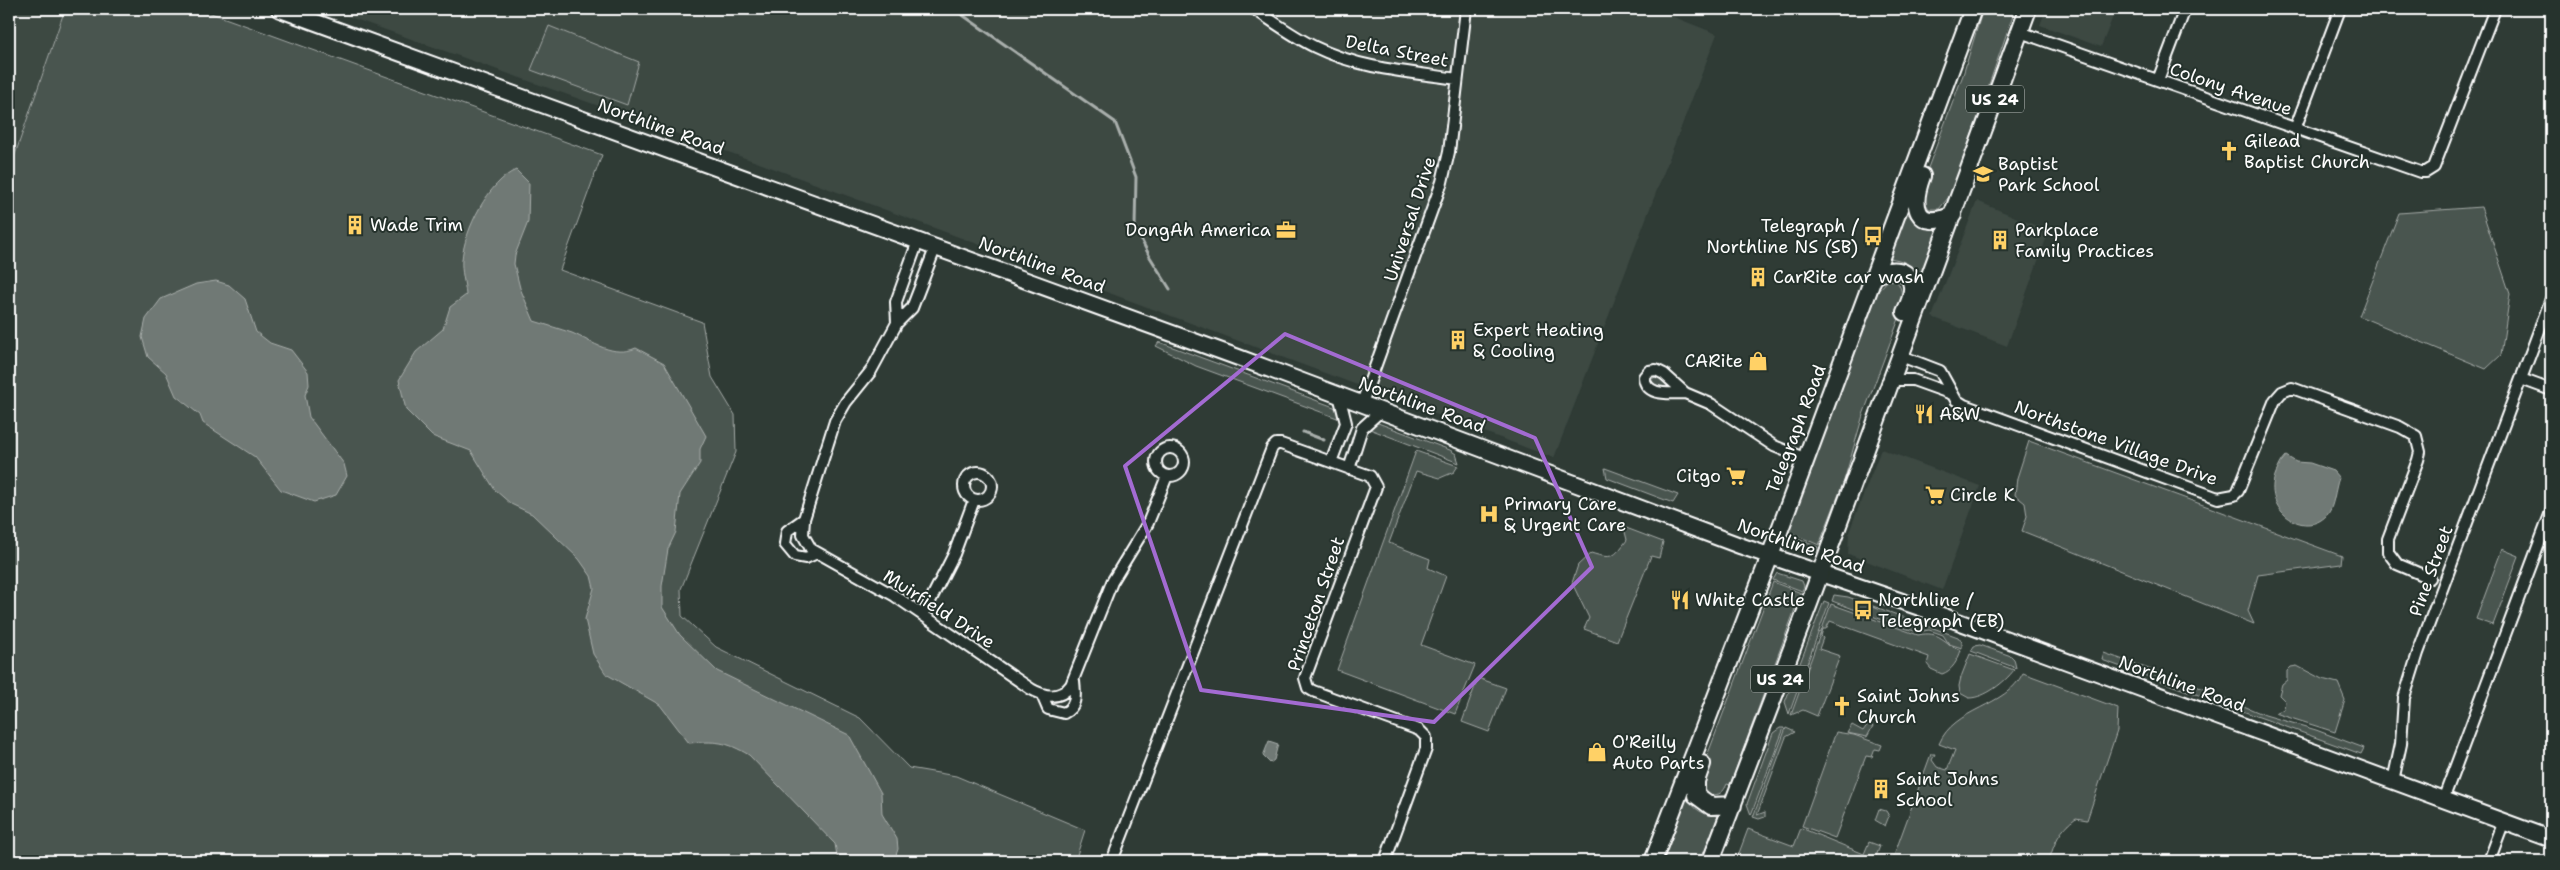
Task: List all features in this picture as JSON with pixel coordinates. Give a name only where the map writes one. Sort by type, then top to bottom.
[{"type":"main road","name":"Northline Road","points":[[279,9],[936,246],[1339,394],[1770,556],[2551,839]]},
{"type":"main road","name":"Telegraph Road","points":[[1653,861],[1758,588],[1973,9]]},
{"type":"main road","points":[[2017,39],[2020,9]]},
{"type":"main road","name":"US 24","points":[[1712,861],[1901,356],[2028,9]]},
{"type":"main road","points":[[1953,215],[1936,220],[1925,218],[1915,206],[1916,193],[1958,80],[1966,28]]},
{"type":"main road","points":[[1861,463],[1858,449],[1868,412],[1912,289],[1912,283],[1901,271],[1888,270],[1874,277]]},
{"type":"main road","points":[[1733,805],[1711,806],[1696,795],[1695,789],[1756,617],[1758,588]]},
{"type":"street","name":"Delta Street","points":[[1254,9],[1302,41],[1348,60],[1378,68],[1457,79]]},
{"type":"street","name":"Universal Drive","points":[[1362,403],[1442,182],[1466,9]]},
{"type":"street","points":[[2158,80],[2186,9]]},
{"type":"street","points":[[2295,129],[2340,9]]},
{"type":"street","name":"Colony Avenue","points":[[2017,39],[2158,80],[2420,172],[2432,170],[2495,9]]},
{"type":"street","points":[[896,323],[896,302],[918,240]]},
{"type":"street","points":[[817,553],[806,558],[795,556],[785,544],[787,531],[804,519],[835,421],[846,402],[871,371],[896,323],[912,308],[936,246]]},
{"type":"street","name":"Pine Street","points":[[2393,781],[2401,744],[2404,698],[2440,593],[2551,299]]},
{"type":"street","name":"Northstone Village Drive","points":[[1901,356],[1940,371],[1952,394],[1964,406],[2218,498],[2234,495],[2238,491],[2275,400],[2282,392],[2292,388],[2400,427],[2416,436],[2420,452],[2388,539],[2388,552],[2397,564],[2430,578]]},
{"type":"street","points":[[2521,379],[2551,390]]},
{"type":"street","name":"Northstone Village Drive","points":[[1892,380],[1913,380],[1952,394]]},
{"type":"street","points":[[1685,393],[1711,404],[1774,446],[1806,459]]},
{"type":"street","points":[[1331,462],[1346,423],[1339,394]]},
{"type":"street","points":[[1349,469],[1362,428],[1382,410]]},
{"type":"street","name":"Princeton Street","points":[[1112,861],[1272,448],[1276,444],[1281,444],[1370,476],[1376,487],[1305,678],[1308,688],[1313,691],[1419,730],[1426,737],[1426,749],[1385,861]]},
{"type":"street","points":[[1042,695],[1056,696],[1064,693],[1074,680],[1112,582],[1148,523],[1167,476]]},
{"type":"street","points":[[923,615],[951,560],[974,500]]},
{"type":"street","points":[[2444,800],[2551,512]]},
{"type":"street","name":"Muirfield Drive","points":[[804,519],[802,531],[804,540],[817,553],[894,596],[1042,695],[1048,709],[1064,713],[1070,710],[1074,704],[1074,680]]},
{"type":"street","points":[[2489,861],[2504,821]]},
{"type":"highlighted area","points":[[1285,334],[1535,438],[1592,567],[1434,722],[1201,690],[1125,466]]},
{"type":"shaded area","points":[[9,9],[65,9],[9,172]]},
{"type":"shaded area","points":[[65,9],[200,9],[602,155],[560,270],[702,322],[712,377],[735,415],[736,452],[681,589],[682,616],[716,647],[860,718],[909,768],[956,776],[1085,830],[1075,861],[9,861],[9,172]]},
{"type":"shaded area","points":[[327,9],[1654,9],[1717,34],[1554,458],[759,163]]},
{"type":"shaded area","points":[[1983,9],[2015,9],[1950,198],[1939,209],[1929,209],[1923,198],[1923,181],[1963,75]]},
{"type":"shaded area","points":[[2046,9],[2116,9],[2101,47],[2040,25]]},
{"type":"shaded area","points":[[549,26],[639,62],[627,105],[531,70]]},
{"type":"shaded area","points":[[516,170],[529,183],[528,222],[515,255],[514,264],[520,288],[534,321],[572,333],[603,348],[628,351],[636,348],[664,363],[706,436],[700,449],[700,463],[680,494],[676,532],[668,549],[662,586],[662,607],[680,635],[717,671],[849,735],[881,793],[882,814],[897,839],[898,849],[894,861],[838,861],[835,844],[749,755],[734,747],[720,743],[689,743],[660,705],[606,674],[593,654],[585,619],[594,588],[591,576],[579,559],[532,514],[511,504],[495,490],[471,451],[432,436],[406,410],[399,380],[416,352],[443,329],[450,307],[466,295],[462,260],[467,235],[480,208],[496,184]]},
{"type":"shaded area","points":[[1977,201],[2049,231],[2007,346],[1932,317]]},
{"type":"shaded area","points":[[2481,207],[2510,294],[2501,355],[2486,369],[2359,316],[2399,213]]},
{"type":"shaded area","points":[[1906,211],[1919,224],[1938,230],[1920,277],[1907,263],[1889,258]]},
{"type":"shaded area","points":[[1889,279],[1894,279],[1899,285],[1902,295],[1901,307],[1903,308],[1863,415],[1844,481],[1819,545],[1786,531],[1877,290]]},
{"type":"shaded area","points":[[216,281],[229,285],[245,299],[256,332],[270,343],[291,350],[308,372],[309,385],[305,395],[309,417],[344,464],[347,476],[336,495],[314,502],[281,490],[255,457],[203,423],[200,415],[176,396],[166,373],[148,357],[142,337],[146,319],[161,299],[196,284]]},
{"type":"shaded area","points":[[1159,342],[1334,407],[1340,414],[1340,419],[1196,366],[1156,346]]},
{"type":"shaded area","points":[[1659,375],[1673,388],[1654,386],[1650,380]]},
{"type":"shaded area","points":[[1378,423],[1450,450],[1456,454],[1459,463],[1367,428]]},
{"type":"shaded area","points":[[2029,441],[2342,556],[2341,564],[2258,575],[2248,611],[2254,624],[2022,531],[2027,516],[2025,503],[2015,495],[2017,478]]},
{"type":"shaded area","points":[[1881,449],[1980,486],[1942,590],[1848,554],[1849,532]]},
{"type":"shaded area","points":[[1416,451],[1458,466],[1454,472],[1440,478],[1416,471],[1389,543],[1430,559],[1428,568],[1446,576],[1421,645],[1475,665],[1455,714],[1337,670]]},
{"type":"shaded area","points":[[2286,456],[2296,462],[2310,463],[2333,471],[2339,478],[2329,512],[2318,522],[2307,524],[2297,522],[2287,517],[2279,509],[2274,498],[2273,486],[2276,473]]},
{"type":"shaded area","points":[[1605,468],[1678,495],[1673,503],[1607,478]]},
{"type":"shaded area","points":[[1613,523],[1663,542],[1659,558],[1651,556],[1617,641],[1584,629],[1589,618],[1572,583],[1578,565],[1591,553],[1612,556],[1627,540],[1625,532]]},
{"type":"shaded area","points":[[1785,534],[1818,547],[1817,551],[1811,553],[1785,543]]},
{"type":"shaded area","points":[[2502,549],[2519,556],[2493,625],[2476,619]]},
{"type":"shaded area","points":[[1777,573],[1802,581],[1804,586],[1802,591],[1773,580]]},
{"type":"shaded area","points":[[1773,582],[1801,593],[1730,785],[1727,784],[1719,794],[1710,795],[1705,788],[1704,764]]},
{"type":"shaded area","points":[[1834,595],[1848,597],[1958,637],[1962,642],[1962,648],[1949,644],[1943,635],[1929,630],[1918,632],[1904,628],[1832,601]]},
{"type":"shaded area","points":[[1824,601],[1829,603],[1789,714],[1785,702]]},
{"type":"shaded area","points":[[1831,604],[1918,635],[1932,634],[1961,650],[1960,654],[1952,668],[1942,674],[1931,669],[1927,664],[1929,657],[1830,621],[1826,629],[1823,629],[1821,636],[1823,638],[1819,649],[1840,656],[1817,716],[1803,710],[1791,715]]},
{"type":"shaded area","points":[[1980,645],[2011,656],[2014,659],[2016,668],[1971,651],[1974,646]]},
{"type":"shaded area","points":[[2104,653],[2196,686],[2265,715],[2316,730],[2364,748],[2361,754],[2102,660]]},
{"type":"shaded area","points":[[1970,654],[2014,670],[1988,692],[1969,698],[1960,693],[1959,686]]},
{"type":"shaded area","points":[[2297,666],[2322,679],[2338,683],[2345,700],[2335,732],[2275,713],[2284,709],[2285,701],[2279,695],[2282,684],[2287,680],[2287,671],[2291,667]]},
{"type":"shaded area","points":[[2023,673],[2118,708],[2117,731],[2087,820],[2076,818],[2070,822],[2056,842],[2049,861],[1892,861],[1931,754],[1935,754],[1932,760],[1937,767],[1947,770],[1955,750],[1939,744],[1946,732],[1956,722],[2005,694],[2015,685]]},
{"type":"shaded area","points":[[1478,678],[1506,688],[1489,732],[1462,722]]},
{"type":"shaded area","points":[[1868,724],[1873,726],[1867,737],[1847,733],[1852,725],[1863,731]]},
{"type":"shaded area","points":[[1780,728],[1784,728],[1751,815],[1747,804],[1773,733]]},
{"type":"shaded area","points":[[1786,728],[1795,732],[1786,737],[1757,815],[1765,812],[1765,817],[1759,819],[1753,817]]},
{"type":"shaded area","points":[[1836,732],[1854,735],[1882,745],[1880,750],[1875,749],[1872,757],[1866,756],[1835,838],[1802,826]]},
{"type":"shaded area","points":[[1269,741],[1278,744],[1274,760],[1270,763],[1263,756]]},
{"type":"shaded area","points":[[1687,796],[1700,811],[1718,816],[1701,861],[1663,861]]},
{"type":"shaded area","points":[[1879,809],[1886,811],[1889,816],[1885,826],[1875,820]]},
{"type":"shaded area","points":[[1801,828],[1864,854],[1869,842],[1880,846],[1875,859],[1880,861],[1736,861],[1748,829],[1794,846]]},
{"type":"waterway","points":[[954,9],[1115,122],[1136,177],[1135,227],[1150,257],[1170,289]]},
{"type":"waterway","points":[[1303,432],[1324,440]]},
{"type":"place","name":"Gilead Baptist Church","points":[[2229,151]]},
{"type":"place","name":"Baptist Park School","points":[[1983,174]]},
{"type":"place","name":"Wade Trim","points":[[355,225]]},
{"type":"place","name":"DongAh America","points":[[1286,230]]},
{"type":"place","name":"Telegraph / Northline NS (SB)","points":[[1873,236]]},
{"type":"place","name":"Parkplace Family Practices","points":[[2000,240]]},
{"type":"place","name":"CarRite car wash","points":[[1758,277]]},
{"type":"place","name":"Expert Heating & Cooling","points":[[1458,340]]},
{"type":"place","name":"CARite","points":[[1758,361]]},
{"type":"place","name":"A&W","points":[[1924,414]]},
{"type":"place","name":"Citgo","points":[[1736,476]]},
{"type":"place","name":"Circle K","points":[[1935,495]]},
{"type":"place","name":"Primary Care & Urgent Care","points":[[1489,514]]},
{"type":"place","name":"White Castle","points":[[1680,600]]},
{"type":"place","name":"Northline / Telegraph (EB)","points":[[1863,610]]},
{"type":"place","name":"Saint Johns Church","points":[[1842,706]]},
{"type":"place","name":"O'Reilly Auto Parts","points":[[1597,752]]},
{"type":"place","name":"Saint Johns School","points":[[1881,789]]}]
